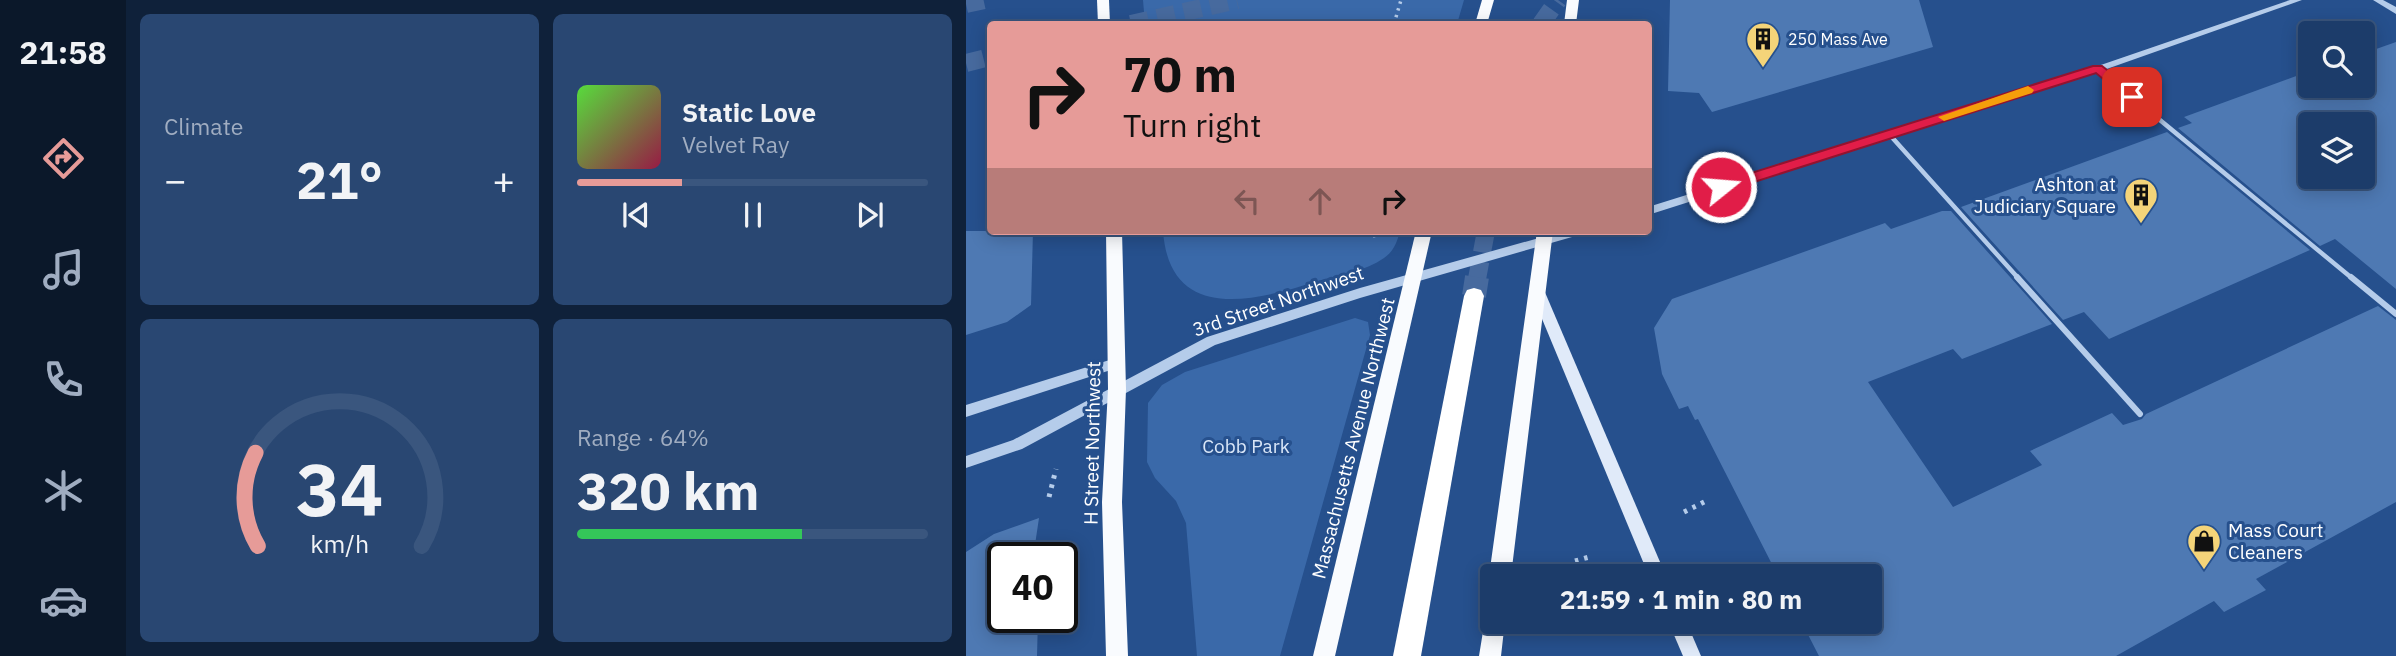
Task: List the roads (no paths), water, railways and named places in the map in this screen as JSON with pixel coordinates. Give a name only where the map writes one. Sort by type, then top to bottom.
[{"type":"highway","points":[[1407,656],[1474,296]]},
{"type":"main road","points":[[1103,0],[1104,21]]},
{"type":"main road","points":[[1482,21],[1488,0]]},
{"type":"main road","points":[[1570,21],[1573,0]]},
{"type":"main road","name":"H Street Northwest","points":[[1114,235],[1117,389],[1112,449],[1117,656]]},
{"type":"main road","name":"Massachusetts Avenue Northwest","points":[[1324,656],[1416,277],[1423,235]]},
{"type":"main road","points":[[1502,564],[1544,236]]},
{"type":"main road","points":[[1537,289],[1653,564]]},
{"type":"main road","points":[[1490,656],[1493,634]]},
{"type":"main road","points":[[1683,634],[1692,656]]},
{"type":"street","points":[[1652,210],[2098,69],[2298,0]]},
{"type":"street","points":[[2377,0],[2396,11]]},
{"type":"street","name":"3rd Street Northwest","points":[[966,462],[1017,445],[1117,389],[1211,341],[1544,236]]},
{"type":"street","points":[[966,411],[1116,363]]},
{"type":"lane","points":[[2098,69],[2396,314]]},
{"type":"lane","points":[[1889,134],[2140,414]]},
{"type":"tunnel","points":[[966,4],[984,0]]},
{"type":"tunnel","points":[[1144,21],[1237,0]]},
{"type":"tunnel","points":[[1543,21],[1558,0]]},
{"type":"tunnel","points":[[966,63],[987,58]]},
{"type":"tunnel","points":[[1477,279],[1485,235]]},
{"type":"tunnel","points":[[1474,296],[1477,277]]},
{"type":"place","name":"250 Mass Ave","points":[[1763,69]]},
{"type":"place","name":"Ashton at Judiciary Square","points":[[2141,225]]},
{"type":"place","name":"Mass Court Cleaners","points":[[2204,571]]},
{"type":"park label","name":"Cobb Park","points":[[1246,446]]}]
